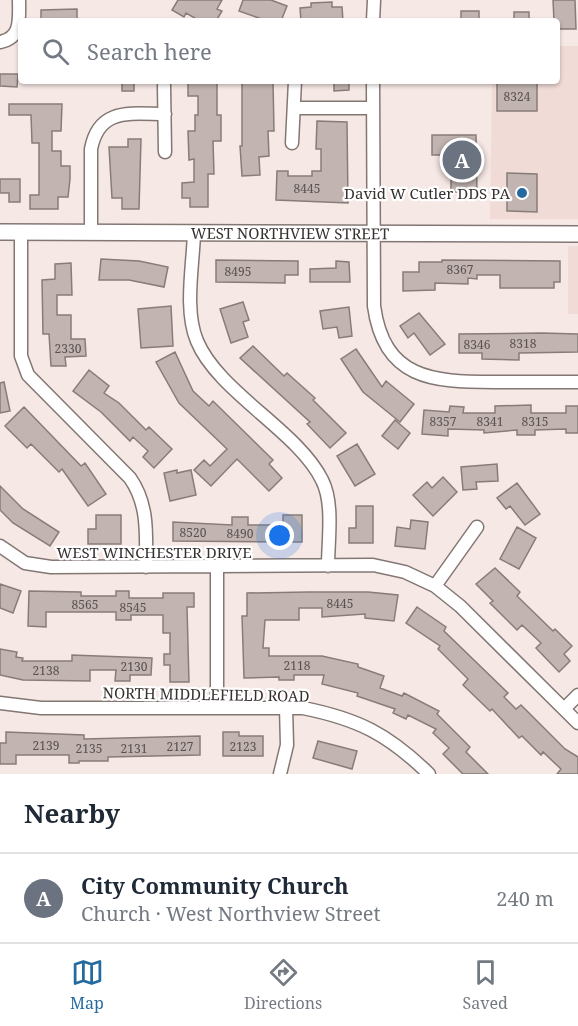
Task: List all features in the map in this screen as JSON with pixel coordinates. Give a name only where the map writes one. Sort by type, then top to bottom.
[{"type":"street","points":[[19,18],[20,0]]},
{"type":"street","points":[[373,18],[374,0]]},
{"type":"street","points":[[0,42],[14,37],[18,25]]},
{"type":"street","points":[[292,144],[296,84]]},
{"type":"street","points":[[373,84],[377,324],[392,356],[413,372],[431,379],[456,382],[578,382]]},
{"type":"street","points":[[164,86],[165,152]]},
{"type":"street","points":[[295,108],[373,108]]},
{"type":"street","points":[[91,232],[93,136],[101,125],[112,117],[125,114],[165,114]]},
{"type":"street","name":"WEST NORTHVIEW STREET","points":[[0,232],[578,234]]},
{"type":"street","points":[[21,232],[21,356],[28,375],[130,478],[140,493],[145,513],[146,567]]},
{"type":"street","points":[[194,233],[191,320],[198,342],[214,366],[308,459],[323,481],[328,506],[328,566]]},
{"type":"street","points":[[435,586],[477,527]]},
{"type":"street","name":"WEST WINCHESTER DRIVE","points":[[0,546],[26,563],[51,567],[373,565],[405,572],[435,586],[460,606],[578,723]]},
{"type":"street","points":[[217,567],[217,708]]},
{"type":"street","points":[[564,709],[578,695]]},
{"type":"street","name":"NORTH MIDDLEFIELD ROAD","points":[[0,703],[41,708],[286,707],[342,715],[380,733],[429,774]]},
{"type":"street","points":[[280,774],[287,745],[286,707]]},
{"type":"shaded area","points":[[560,46],[578,46],[578,219],[490,219],[492,84],[560,84]]},
{"type":"shaded area","points":[[568,246],[578,246],[578,314],[568,314]]},
{"type":"building","points":[[178,0],[222,0],[217,9],[222,11],[218,18],[195,18],[186,13],[184,17],[172,10]]},
{"type":"building","points":[[243,0],[271,0],[287,6],[282,18],[259,18],[239,11]]},
{"type":"building","points":[[553,0],[575,0],[576,29],[560,29],[560,18],[554,18]]},
{"type":"building","points":[[332,2],[332,7],[342,7],[343,18],[301,18],[300,8],[311,7],[311,3]]},
{"type":"building","points":[[77,9],[77,18],[41,18],[41,10]]},
{"type":"building","points":[[461,11],[479,11],[479,18],[461,18]]},
{"type":"building","points":[[514,12],[529,12],[529,18],[514,18]]},
{"type":"building","points":[[0,74],[18,74],[17,87],[0,86]]},
{"type":"building","points":[[122,84],[134,84],[134,91],[122,91]]},
{"type":"building","points":[[188,84],[217,84],[217,115],[221,115],[221,141],[213,141],[214,174],[208,174],[208,207],[190,207],[190,198],[182,198],[182,183],[194,182],[194,159],[189,160],[188,131],[195,131],[195,115],[198,115],[198,96],[188,96]]},
{"type":"building","points":[[242,84],[273,84],[274,131],[268,131],[269,156],[259,157],[260,175],[242,176],[240,146],[242,146]]},
{"type":"building","points":[[334,84],[349,84],[349,90],[334,91]]},
{"type":"building","points":[[497,84],[537,84],[537,111],[497,111]]},
{"type":"building","points":[[9,104],[62,104],[61,131],[52,131],[52,151],[61,151],[61,166],[70,166],[70,179],[68,197],[58,197],[58,209],[30,209],[30,195],[39,195],[39,143],[32,143],[31,115],[9,115]]},
{"type":"building","points":[[317,121],[347,122],[348,203],[276,200],[277,171],[288,171],[288,176],[312,176],[312,171],[321,171],[321,149],[316,149]]},
{"type":"building","points":[[432,135],[476,135],[477,192],[451,192],[451,165],[443,155],[432,155]]},
{"type":"building","points":[[128,139],[141,139],[139,209],[122,209],[122,198],[112,198],[109,147],[128,147]]},
{"type":"building","name":"David W Cutler DDS PA","points":[[507,173],[537,174],[537,212],[507,211]]},
{"type":"building","points":[[0,179],[20,179],[20,202],[9,202],[9,193],[0,193]]},
{"type":"building","points":[[101,259],[139,261],[168,267],[164,287],[129,280],[99,280]]},
{"type":"building","points":[[216,260],[298,261],[298,275],[285,275],[285,283],[216,282]]},
{"type":"building","points":[[442,260],[560,261],[560,282],[554,282],[554,288],[500,288],[500,275],[477,275],[477,279],[468,278],[468,284],[435,283],[435,290],[403,291],[403,272],[419,272],[419,262],[442,262]]},
{"type":"building","points":[[336,261],[349,262],[350,282],[310,282],[310,269],[336,268]]},
{"type":"building","points":[[71,263],[72,295],[57,295],[57,315],[71,315],[71,339],[85,339],[86,356],[65,357],[66,366],[51,366],[49,334],[43,334],[42,280],[55,279],[55,264]]},
{"type":"building","points":[[243,302],[249,320],[243,322],[248,337],[231,343],[220,309]]},
{"type":"building","points":[[171,306],[173,346],[141,348],[138,309]]},
{"type":"building","points":[[349,307],[352,336],[339,338],[337,327],[323,329],[320,311]]},
{"type":"building","points":[[419,313],[445,344],[430,355],[414,333],[408,338],[400,326]]},
{"type":"building","points":[[459,334],[578,334],[578,352],[519,353],[519,360],[482,359],[482,353],[459,353]]},
{"type":"building","points":[[253,346],[284,376],[287,373],[315,398],[313,400],[346,433],[330,448],[307,424],[310,422],[240,358]]},
{"type":"building","points":[[356,349],[382,387],[386,381],[414,404],[400,422],[363,392],[341,359]]},
{"type":"building","points":[[175,352],[193,391],[209,406],[213,401],[273,460],[269,464],[282,478],[269,491],[237,459],[211,486],[194,470],[204,460],[210,466],[227,449],[179,403],[156,362]]},
{"type":"building","points":[[89,370],[109,386],[104,393],[119,403],[146,430],[149,427],[172,449],[154,468],[143,457],[148,451],[133,437],[130,441],[101,412],[73,391]]},
{"type":"building","points":[[4,382],[10,411],[0,413],[0,383]]},
{"type":"building","points":[[531,405],[531,413],[566,413],[566,406],[578,406],[578,433],[566,433],[566,429],[535,430],[535,435],[517,435],[517,430],[484,433],[484,430],[448,429],[448,436],[422,434],[424,410],[449,412],[450,406],[464,407],[463,413],[495,413],[495,406]]},
{"type":"building","points":[[24,407],[81,466],[85,463],[106,494],[88,506],[62,469],[59,472],[31,444],[27,448],[5,426]]},
{"type":"building","points":[[395,420],[410,433],[398,449],[382,436]]},
{"type":"building","points":[[357,444],[375,474],[355,486],[337,456]]},
{"type":"building","points":[[497,464],[498,481],[476,482],[477,489],[463,490],[461,467]]},
{"type":"building","points":[[177,470],[177,473],[191,470],[196,495],[170,501],[164,473]]},
{"type":"building","points":[[443,477],[457,492],[433,516],[413,495],[427,482],[432,488]]},
{"type":"building","points":[[517,483],[540,514],[525,525],[510,506],[506,509],[497,498]]},
{"type":"building","points":[[0,486],[23,509],[59,532],[50,546],[13,523],[0,510]]},
{"type":"building","points":[[356,506],[373,506],[373,543],[349,543],[349,528],[356,528]]},
{"type":"building","points":[[96,515],[121,515],[121,544],[88,544],[88,529],[96,529]]},
{"type":"building","points":[[283,515],[302,515],[302,542],[173,541],[173,522],[232,525],[232,517],[248,517],[248,525],[268,525],[283,523]]},
{"type":"building","points":[[411,520],[428,522],[425,549],[395,546],[397,527],[410,529]]},
{"type":"building","points":[[517,527],[536,538],[519,569],[500,559]]},
{"type":"building","points":[[495,568],[520,592],[517,596],[572,646],[564,654],[570,661],[559,672],[536,648],[541,643],[522,625],[517,630],[490,603],[493,601],[476,584]]},
{"type":"building","points":[[0,584],[21,591],[13,613],[0,608]]},
{"type":"building","points":[[29,591],[81,592],[81,596],[116,596],[116,591],[129,591],[129,598],[163,598],[163,593],[194,593],[194,607],[187,607],[189,682],[170,682],[170,665],[164,665],[164,654],[170,654],[170,633],[163,633],[163,615],[131,615],[131,620],[116,620],[116,612],[46,612],[46,627],[28,626]]},
{"type":"building","points":[[368,592],[398,595],[394,621],[365,618],[365,614],[322,617],[322,608],[299,608],[299,620],[265,620],[263,648],[269,648],[269,656],[322,656],[358,664],[358,667],[384,676],[380,688],[402,696],[404,693],[439,711],[437,714],[470,747],[466,752],[488,774],[463,774],[443,754],[449,748],[433,733],[436,729],[408,715],[406,719],[393,713],[395,709],[357,696],[358,693],[322,684],[324,675],[294,675],[294,680],[279,680],[279,677],[244,678],[242,616],[247,616],[247,593]]},
{"type":"building","points":[[417,607],[446,627],[444,631],[508,693],[504,697],[516,709],[521,705],[565,749],[578,757],[578,774],[557,774],[561,769],[543,752],[541,755],[522,736],[519,738],[492,709],[490,711],[463,685],[468,679],[438,649],[440,646],[406,623]]},
{"type":"building","points":[[0,649],[17,652],[16,657],[23,658],[22,661],[72,661],[72,655],[152,658],[151,675],[130,675],[130,681],[115,681],[116,670],[90,670],[90,681],[23,680],[0,675]]},
{"type":"building","points":[[6,732],[84,735],[84,739],[200,736],[200,755],[108,757],[108,761],[69,763],[69,755],[16,755],[16,764],[0,764],[0,743],[6,743]]},
{"type":"building","points":[[223,732],[239,732],[239,736],[263,736],[263,756],[223,756]]},
{"type":"building","points":[[318,741],[357,751],[352,769],[313,758]]},
{"type":"place","name":"City Community Church","points":[[462,160]]},
{"type":"place","name":"David W Cutler DDS PA","points":[[522,193]]}]
